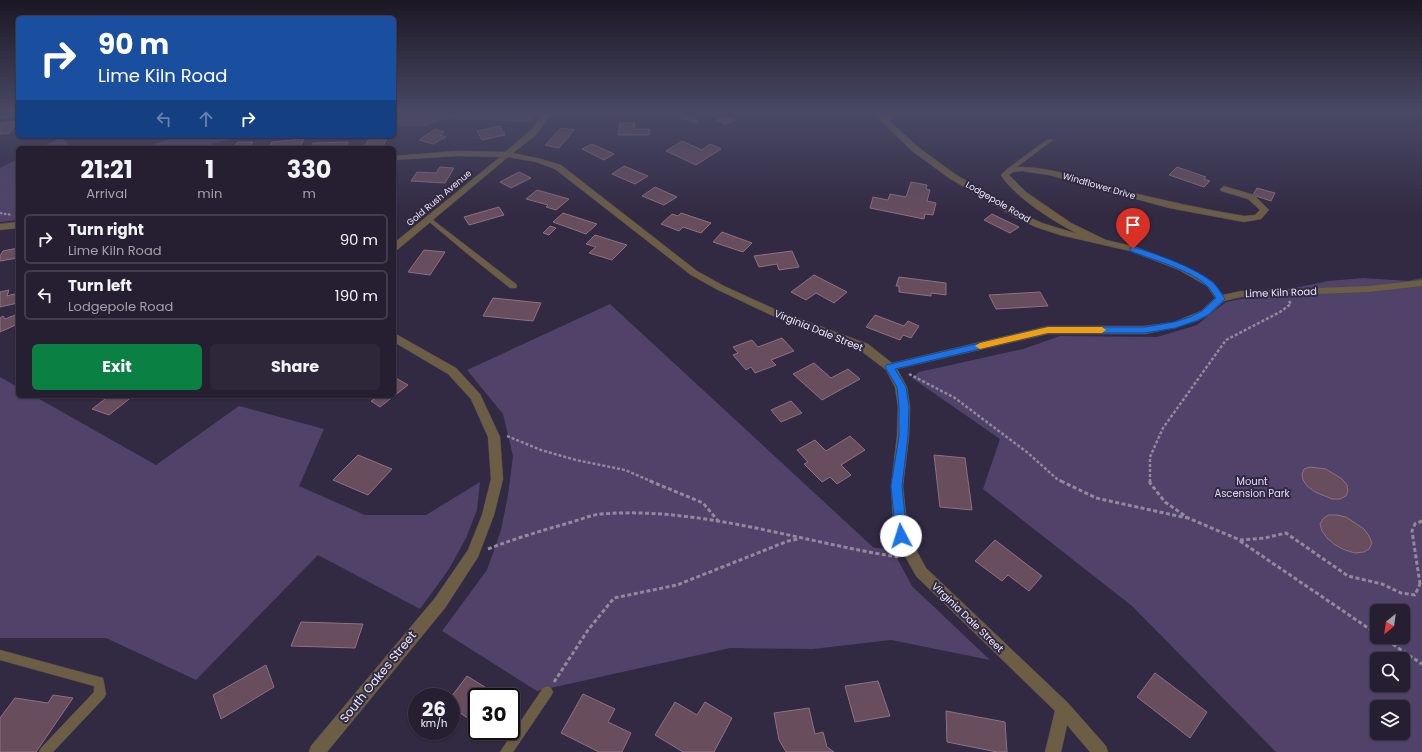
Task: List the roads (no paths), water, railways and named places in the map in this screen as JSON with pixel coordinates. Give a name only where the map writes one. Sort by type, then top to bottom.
[{"type":"street","name":"Gold Rush Avenue","points":[[396,246],[516,147]]},
{"type":"street","name":"Lodgepole Road","points":[[913,147],[952,176],[994,202],[1039,225],[1063,233],[1133,249],[1182,268],[1210,284],[1221,299]]},
{"type":"street","name":"Virginia Dale Street","points":[[396,158],[486,152],[540,159],[558,167],[694,273],[721,288],[775,313],[864,347],[890,367],[901,387],[904,407],[903,436],[896,486],[901,536],[921,572],[1062,708],[1100,752]]},
{"type":"street","name":"Windflower Drive","points":[[1008,171],[1022,169],[1049,173],[1124,194],[1218,215],[1244,219],[1258,217],[1265,210],[1251,197],[1224,190]]},
{"type":"street","points":[[1008,171],[1005,174],[1006,178],[1040,206],[1069,225],[1105,242]]},
{"type":"street","points":[[0,227],[16,225]]},
{"type":"street","name":"Lime Kiln Road","points":[[890,367],[1048,330],[1145,330],[1175,325],[1205,313],[1221,299],[1241,294],[1369,289],[1422,283]]},
{"type":"street","name":"South Oakes Street","points":[[317,752],[440,603],[473,553],[488,515],[497,479],[494,438],[476,397],[452,371],[396,337]]},
{"type":"street","points":[[1053,752],[1062,708]]},
{"type":"lane","points":[[1008,171],[1040,147]]},
{"type":"lane","points":[[429,219],[472,255],[513,286]]},
{"type":"lane","points":[[0,655],[99,682],[100,694],[45,752]]},
{"type":"lane","points":[[506,752],[547,692]]},
{"type":"park label","name":"Mount Ascension Park","points":[[1252,486]]}]
